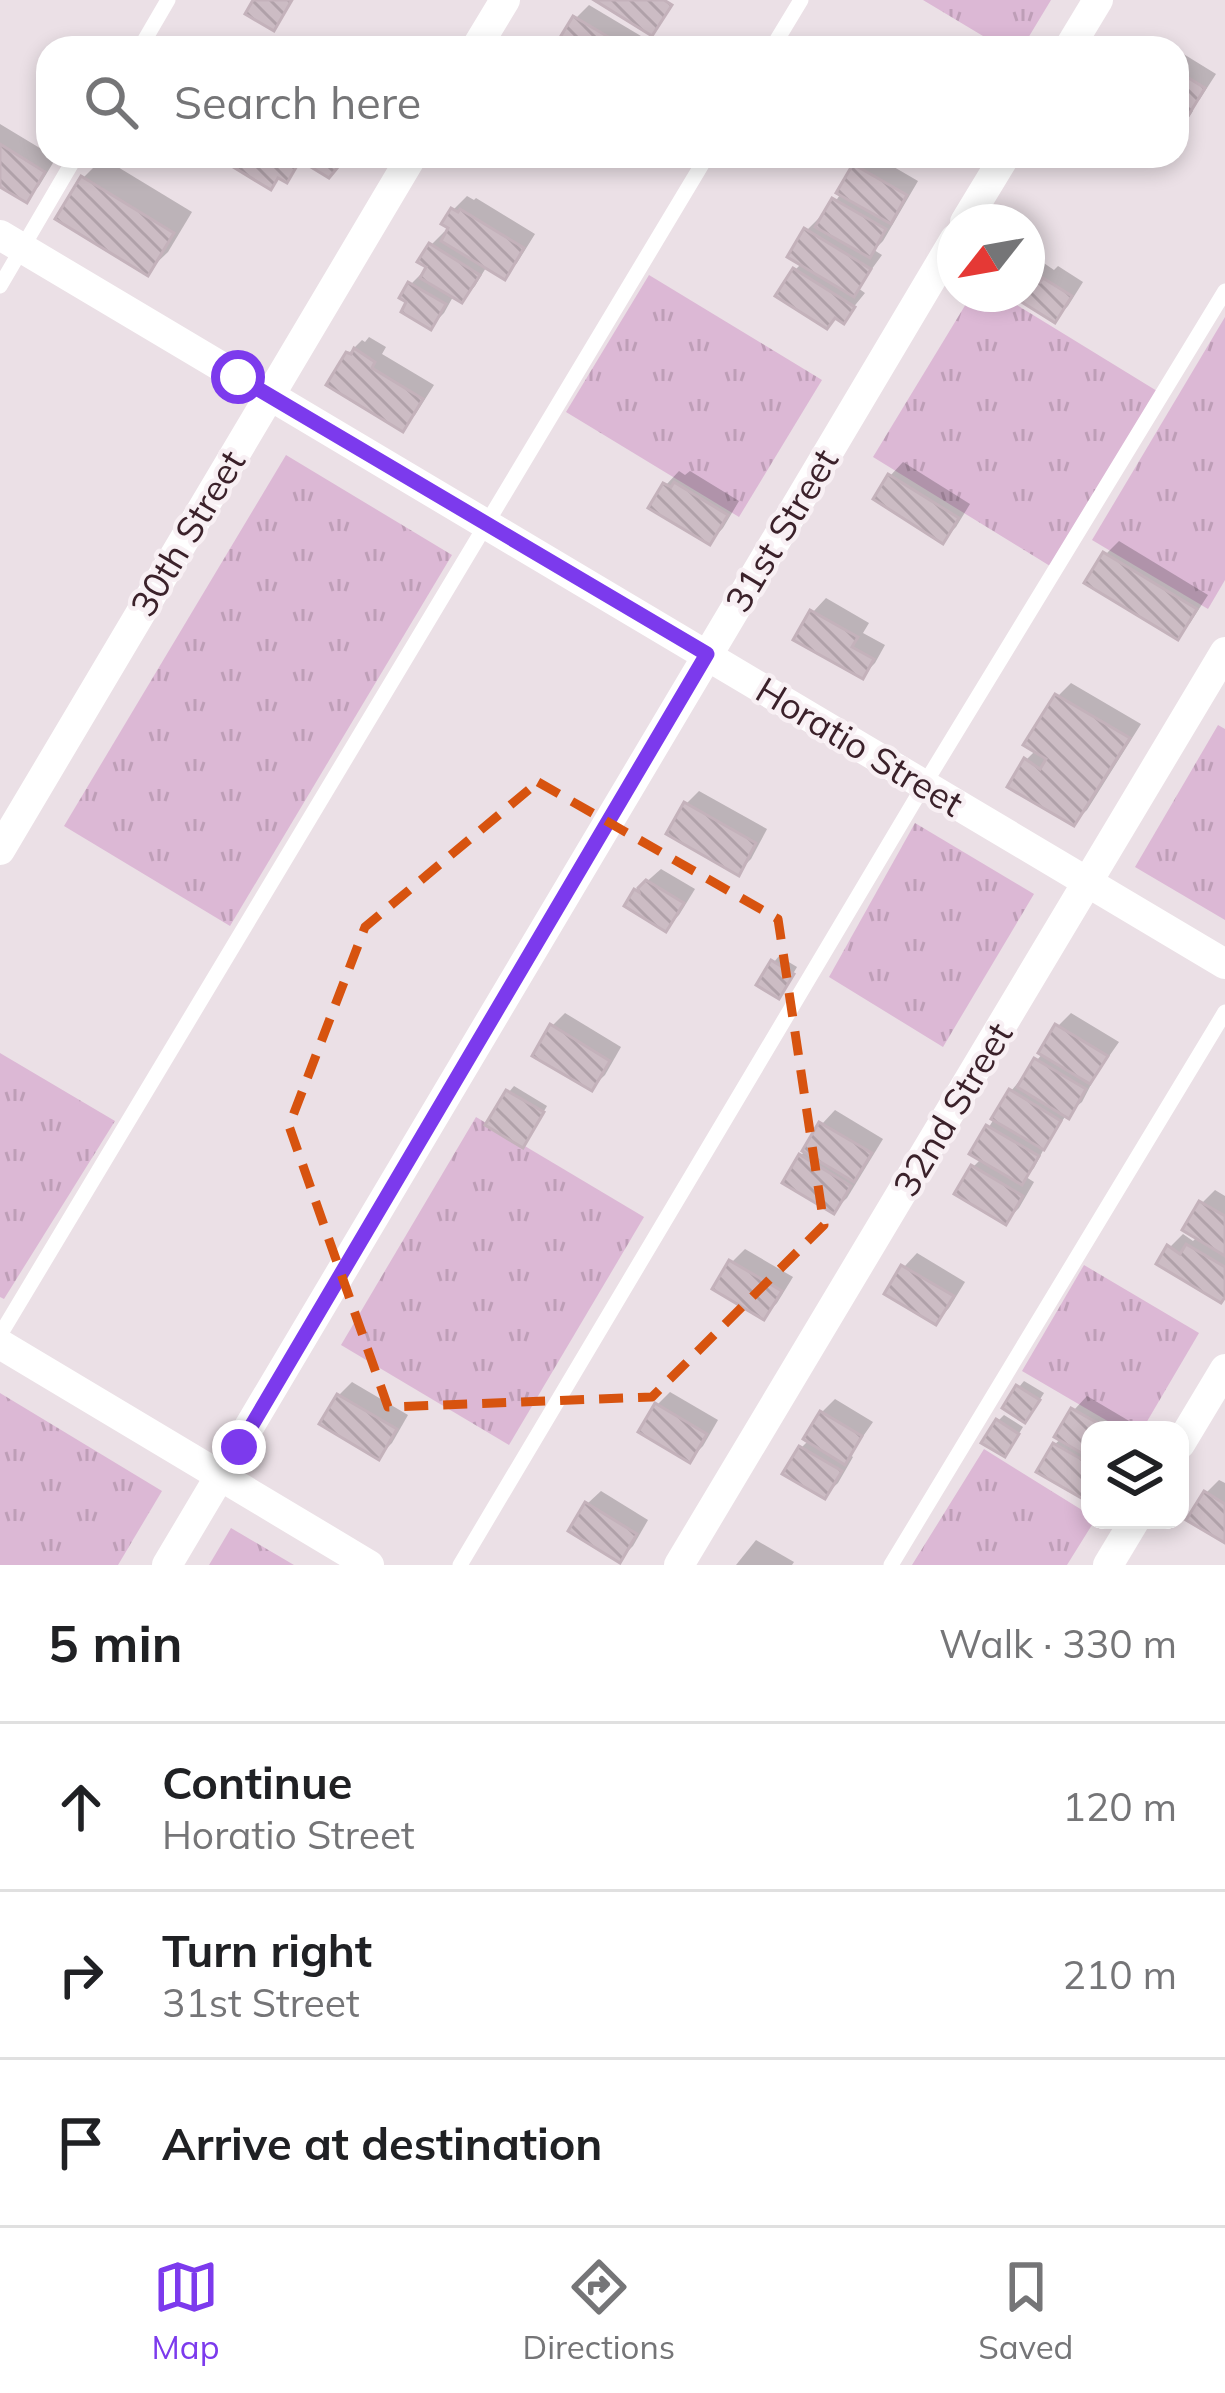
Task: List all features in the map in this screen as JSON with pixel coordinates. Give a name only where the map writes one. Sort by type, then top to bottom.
[{"type":"street","points":[[483,36],[505,0]]},
{"type":"street","points":[[1076,36],[1098,0]]},
{"type":"street","name":"30th Street","points":[[0,850],[405,168]]},
{"type":"street","points":[[976,204],[998,168]]},
{"type":"street","name":"Horatio Street","points":[[11,241],[1225,964]]},
{"type":"street","name":"31st Street","points":[[167,1565],[937,269]]},
{"type":"street","name":"32nd Street","points":[[679,1565],[1225,652]]},
{"type":"street","points":[[0,1344],[369,1565]]},
{"type":"street","points":[[1189,1429],[1225,1369]]},
{"type":"street","points":[[1108,1565],[1130,1529]]},
{"type":"lane","points":[[147,36],[168,0]]},
{"type":"lane","points":[[779,36],[801,0]]},
{"type":"lane","points":[[0,286],[11,241],[67,168]]},
{"type":"lane","points":[[0,1335],[700,168]]},
{"type":"lane","points":[[460,1565],[924,785],[1225,291]]},
{"type":"lane","points":[[891,1565],[1225,1012]]},
{"type":"highlighted area","points":[[538,782],[778,919],[824,1225],[652,1397],[388,1407],[289,1126],[365,927]]},
{"type":"green space","points":[[923,0],[1051,0],[1029,36],[983,36]]},
{"type":"green space","points":[[649,275],[822,380],[739,517],[566,412]]},
{"type":"green space","points":[[961,312],[1028,312],[1157,391],[1050,566],[873,457]]},
{"type":"green space","points":[[1225,317],[1225,580],[1208,609],[1092,540]]},
{"type":"green space","points":[[286,455],[452,555],[230,926],[64,826]]},
{"type":"green space","points":[[1218,725],[1225,729],[1225,920],[1135,867]]},
{"type":"green space","points":[[915,823],[1034,894],[943,1047],[829,977]]},
{"type":"green space","points":[[0,1053],[115,1121],[4,1299],[0,1297]]},
{"type":"green space","points":[[476,1117],[644,1217],[509,1445],[341,1345]]},
{"type":"green space","points":[[1084,1265],[1199,1333],[1147,1421],[1108,1421],[1022,1371]]},
{"type":"green space","points":[[0,1393],[162,1491],[118,1565],[0,1565]]},
{"type":"green space","points":[[984,1449],[1081,1509],[1081,1529],[1089,1529],[1067,1565],[912,1565]]},
{"type":"green space","points":[[231,1528],[294,1565],[209,1565]]},
{"type":"building","points":[[253,0],[292,0],[274,31],[245,14]]},
{"type":"building","points":[[594,0],[664,0],[672,5],[652,36]]},
{"type":"building","points":[[573,16],[607,36],[561,36]]},
{"type":"building","points":[[1189,78],[1205,88],[1189,114]]},
{"type":"building","points":[[0,144],[45,172],[27,203],[0,187]]},
{"type":"building","points":[[235,168],[296,168],[287,183],[278,178],[271,190]]},
{"type":"building","points":[[313,168],[337,168],[329,178]]},
{"type":"building","points":[[851,168],[860,168],[907,195],[891,224],[836,193]]},
{"type":"building","points":[[81,176],[174,233],[148,276],[55,219]]},
{"type":"building","points":[[832,198],[886,229],[870,258],[815,227]]},
{"type":"building","points":[[451,208],[524,248],[505,280],[441,241],[448,228],[441,224]]},
{"type":"building","points":[[804,228],[871,269],[854,297],[787,257]]},
{"type":"building","points":[[429,243],[480,275],[462,303],[420,278],[426,267],[417,262]]},
{"type":"building","points":[[793,268],[855,307],[844,324],[835,318],[827,329],[775,296]]},
{"type":"building","points":[[1045,279],[1072,296],[1055,323],[1038,312],[1045,312]]},
{"type":"building","points":[[408,282],[446,304],[431,330],[401,312],[406,302],[399,298]]},
{"type":"building","points":[[354,348],[375,362],[372,368],[423,399],[403,432],[326,385],[346,352],[351,354]]},
{"type":"building","points":[[888,474],[959,518],[943,544],[873,499]]},
{"type":"building","points":[[674,482],[728,515],[710,545],[648,508],[663,483],[671,487]]},
{"type":"building","points":[[1103,552],[1197,609],[1178,640],[1084,583]]},
{"type":"building","points":[[810,610],[858,637],[852,647],[874,659],[863,679],[793,640]]},
{"type":"building","points":[[1055,694],[1130,738],[1074,826],[1007,787],[1024,758],[1040,769],[1046,759],[1023,745]]},
{"type":"building","points":[[684,802],[756,843],[739,876],[666,834]]},
{"type":"building","points":[[646,880],[684,903],[666,932],[624,906]]},
{"type":"building","points":[[771,960],[794,974],[779,999],[756,985]]},
{"type":"building","points":[[550,1024],[610,1061],[592,1091],[532,1056]]},
{"type":"building","points":[[1055,1024],[1108,1056],[1090,1084],[1038,1053]]},
{"type":"building","points":[[1034,1058],[1086,1089],[1069,1119],[1017,1087]]},
{"type":"building","points":[[1009,1089],[1061,1121],[1044,1150],[991,1119]]},
{"type":"building","points":[[506,1090],[544,1112],[523,1148],[485,1125]]},
{"type":"building","points":[[819,1122],[872,1153],[854,1182],[802,1151]]},
{"type":"building","points":[[986,1125],[1039,1156],[1022,1185],[969,1154]]},
{"type":"building","points":[[799,1154],[851,1186],[834,1214],[782,1183]]},
{"type":"building","points":[[971,1165],[1023,1196],[1006,1225],[954,1194]]},
{"type":"building","points":[[1199,1201],[1225,1216],[1225,1256],[1182,1230]]},
{"type":"building","points":[[1186,1244],[1225,1267],[1221,1303],[1156,1264],[1167,1245],[1180,1254]]},
{"type":"building","points":[[729,1260],[782,1291],[764,1320],[712,1289]]},
{"type":"building","points":[[901,1265],[954,1296],[936,1325],[884,1294]]},
{"type":"building","points":[[1016,1385],[1040,1400],[1025,1423],[1002,1408]]},
{"type":"building","points":[[337,1394],[397,1429],[379,1460],[319,1424]]},
{"type":"building","points":[[655,1403],[707,1434],[690,1463],[638,1432]]},
{"type":"building","points":[[1071,1408],[1094,1421],[1081,1421],[1081,1453],[1054,1437]]},
{"type":"building","points":[[820,1411],[862,1436],[845,1465],[803,1439]]},
{"type":"building","points":[[996,1419],[1019,1434],[1005,1457],[981,1443]]},
{"type":"building","points":[[1053,1443],[1081,1459],[1081,1498],[1036,1472]]},
{"type":"building","points":[[799,1446],[842,1471],[825,1499],[782,1474]]},
{"type":"building","points":[[1204,1491],[1225,1504],[1225,1543],[1189,1522]]},
{"type":"building","points":[[585,1502],[637,1534],[620,1563],[568,1531]]},
{"type":"route","points":[[238,377],[707,654],[239,1447]]}]
